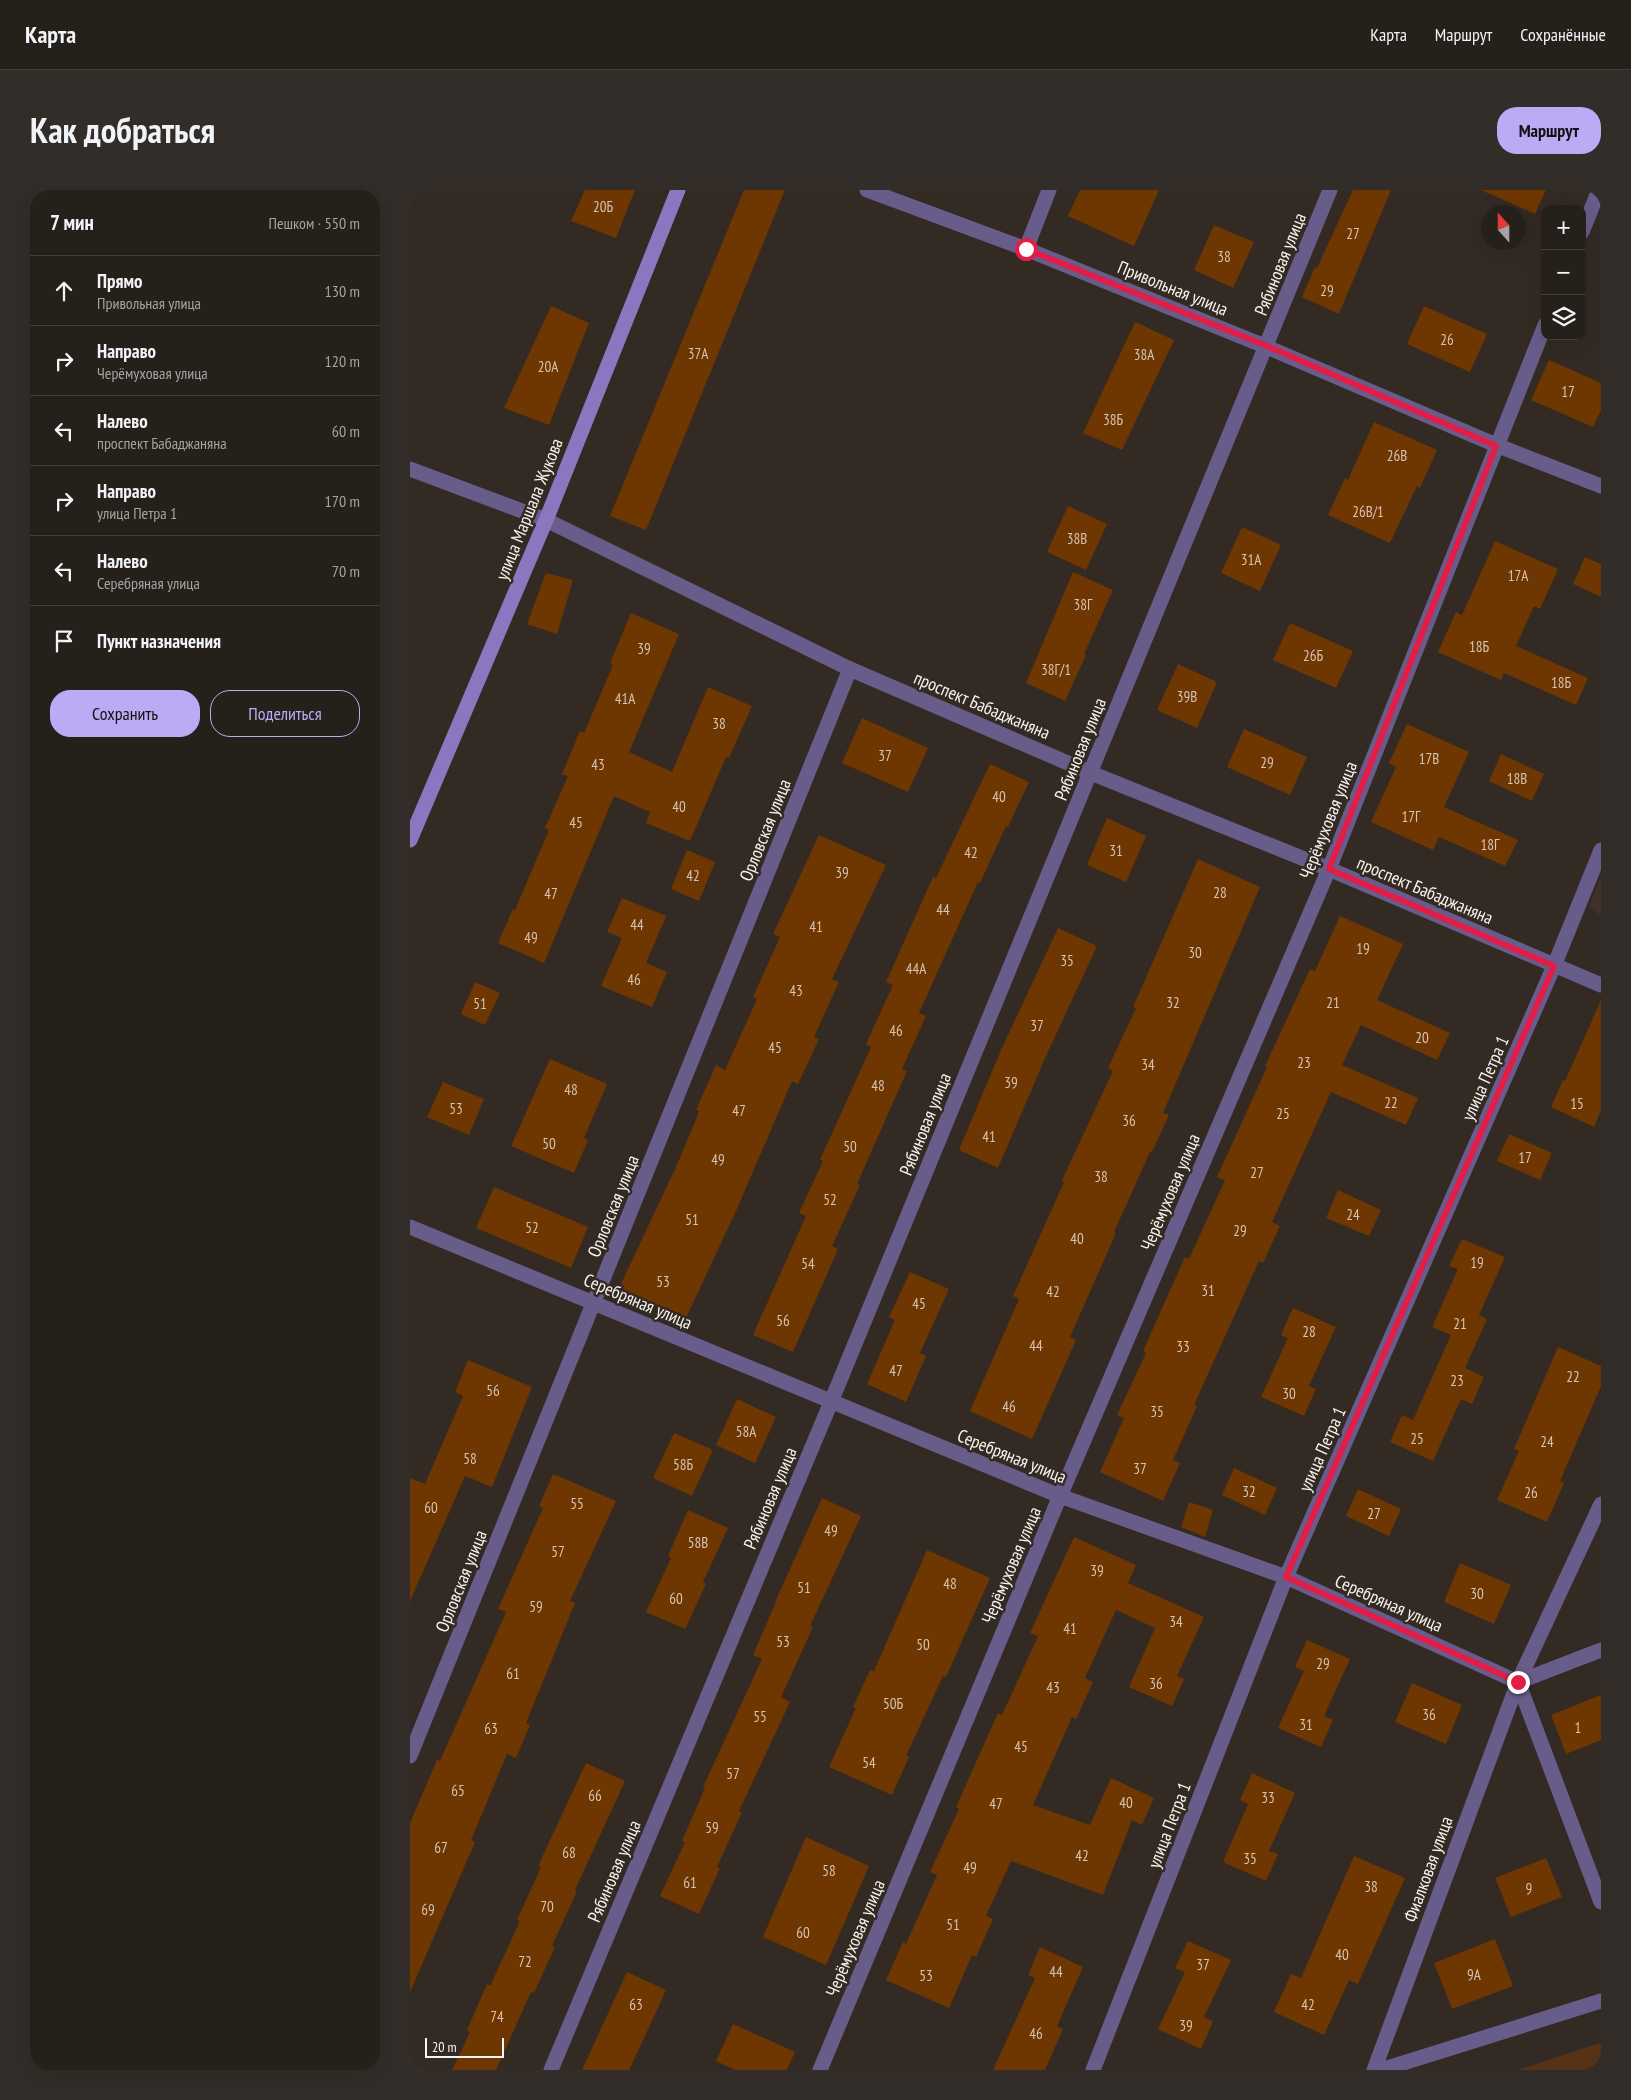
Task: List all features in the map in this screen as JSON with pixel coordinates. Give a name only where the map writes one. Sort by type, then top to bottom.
[{"type":"main road","name":"улица Маршала Жукова","points":[[410,840],[546,520],[678,190]]},
{"type":"street","name":"Привольная улица","points":[[867,190],[1026,249],[1267,346],[1496,446],[1601,486]]},
{"type":"street","points":[[1026,249],[1049,190]]},
{"type":"street","name":"Рябиновая улица","points":[[551,2070],[831,1402],[1330,190]]},
{"type":"street","points":[[1586,222],[1599,190]]},
{"type":"street","name":"Черёмуховая улица","points":[[820,2070],[1060,1496],[1329,869],[1541,335]]},
{"type":"street","name":"проспект Бабаджаняна","points":[[410,469],[546,520],[850,669],[1091,773],[1329,869],[1601,985]]},
{"type":"street","name":"Орловская улица","points":[[410,1756],[850,669]]},
{"type":"street","name":"улица Петра 1","points":[[1093,2070],[1286,1577],[1554,966],[1601,850]]},
{"type":"street","name":"Серебряная улица","points":[[410,1227],[1060,1496],[1286,1577],[1518,1682]]},
{"type":"street","name":"Фиалковая улица","points":[[1374,2070],[1518,1682],[1601,1504]]},
{"type":"street","points":[[1601,1650],[1518,1682],[1601,1902]]},
{"type":"street","points":[[1381,2070],[1601,2001]]},
{"type":"shaded area","points":[[1601,876],[1601,915],[1589,908]]},
{"type":"shaded area","points":[[1601,2043],[1601,2070],[1518,2070],[1594,2045]]},
{"type":"building","points":[[585,190],[635,190],[616,238],[571,221]]},
{"type":"building","points":[[744,190],[785,190],[646,530],[610,516]]},
{"type":"building","points":[[1080,190],[1159,190],[1134,246],[1068,216]]},
{"type":"building","points":[[1353,190],[1391,190],[1339,314],[1302,297]]},
{"type":"building","points":[[1481,190],[1546,190],[1535,214],[1526,210],[1526,205],[1515,205]]},
{"type":"building","points":[[1214,225],[1254,242],[1233,288],[1194,270]]},
{"type":"building","points":[[551,306],[589,323],[549,425],[504,408]]},
{"type":"building","points":[[1424,306],[1487,334],[1470,372],[1407,344]]},
{"type":"building","points":[[1135,322],[1174,340],[1122,450],[1083,433]]},
{"type":"building","points":[[1549,360],[1601,383],[1601,410],[1593,427],[1531,400]]},
{"type":"building","points":[[1374,422],[1437,450],[1420,488],[1417,486],[1390,543],[1328,515],[1345,478],[1348,480]]},
{"type":"building","points":[[1068,506],[1107,524],[1086,570],[1047,552]]},
{"type":"building","points":[[1242,527],[1281,545],[1260,591],[1221,573]]},
{"type":"building","points":[[1495,541],[1558,569],[1540,609],[1534,606],[1516,646],[1588,678],[1576,705],[1504,673],[1501,680],[1438,652],[1456,612],[1462,615]]},
{"type":"building","points":[[1585,557],[1601,564],[1601,597],[1573,584]]},
{"type":"building","points":[[1073,572],[1113,590],[1065,701],[1026,683]]},
{"type":"building","points":[[546,573],[573,580],[557,634],[527,624]]},
{"type":"building","points":[[631,613],[679,634],[629,752],[672,772],[708,687],[752,706],[729,758],[726,757],[690,841],[646,823],[650,812],[614,796],[544,963],[498,943],[513,909],[515,910],[549,830],[545,828],[568,776],[562,774],[580,731],[584,733],[613,665],[610,663]]},
{"type":"building","points":[[1290,623],[1353,651],[1336,688],[1273,660]]},
{"type":"building","points":[[1178,664],[1217,682],[1197,728],[1157,710]]},
{"type":"building","points":[[862,718],[928,748],[908,792],[842,763]]},
{"type":"building","points":[[1407,724],[1469,752],[1444,807],[1518,840],[1505,866],[1439,837],[1433,850],[1371,822],[1396,767],[1389,763]]},
{"type":"building","points":[[1244,729],[1307,757],[1290,795],[1227,767]]},
{"type":"building","points":[[1501,754],[1544,774],[1532,801],[1489,781]]},
{"type":"building","points":[[990,764],[1029,782],[980,883],[978,882],[919,1013],[926,1016],[902,1069],[907,1071],[857,1184],[860,1185],[832,1246],[838,1249],[793,1352],[753,1335],[806,1216],[799,1213],[823,1161],[820,1160],[871,1047],[866,1044],[893,985],[886,982],[933,877],[936,878]]},
{"type":"building","points":[[1107,818],[1146,836],[1126,882],[1087,865]]},
{"type":"building","points":[[819,835],[886,865],[832,979],[839,982],[814,1037],[819,1039],[798,1084],[792,1081],[736,1211],[686,1318],[619,1288],[676,1167],[697,1117],[699,1111],[696,1110],[716,1065],[725,1070],[757,999],[753,997],[780,937],[773,934]]},
{"type":"building","points":[[687,850],[715,862],[699,901],[671,889]]},
{"type":"building","points":[[1198,859],[1260,887],[1163,1113],[1169,1115],[1114,1232],[1116,1233],[1070,1337],[1076,1340],[1032,1439],[970,1411],[1019,1299],[1013,1296],[1064,1182],[1062,1180],[1113,1071],[1108,1068],[1136,1008],[1133,1007]]},
{"type":"building","points":[[622,898],[666,916],[646,963],[667,972],[652,1007],[601,986],[622,938],[607,932]]},
{"type":"building","points":[[1340,916],[1403,944],[1377,1000],[1450,1033],[1437,1060],[1361,1025],[1342,1065],[1418,1098],[1406,1125],[1331,1092],[1272,1222],[1280,1226],[1263,1263],[1259,1261],[1194,1405],[1197,1406],[1173,1460],[1180,1463],[1163,1501],[1100,1472],[1124,1418],[1117,1415],[1146,1353],[1143,1351],[1185,1257],[1189,1259],[1225,1180],[1217,1177],[1267,1067],[1265,1066],[1310,969],[1315,971]]},
{"type":"building","points":[[1058,928],[1097,946],[1046,1056],[998,1168],[959,1150],[1001,1050]]},
{"type":"building","points":[[475,982],[500,993],[485,1025],[461,1014]]},
{"type":"building","points":[[1601,1000],[1601,1110],[1594,1127],[1551,1107],[1563,1080],[1565,1081]]},
{"type":"building","points":[[550,1059],[607,1084],[584,1138],[588,1140],[574,1173],[511,1146]]},
{"type":"building","points":[[443,1082],[484,1099],[469,1135],[427,1117]]},
{"type":"building","points":[[1509,1134],[1552,1153],[1540,1180],[1497,1161]]},
{"type":"building","points":[[494,1187],[588,1227],[571,1268],[476,1228]]},
{"type":"building","points":[[1338,1190],[1381,1210],[1369,1236],[1326,1218]]},
{"type":"building","points":[[1462,1239],[1505,1257],[1479,1315],[1487,1319],[1465,1368],[1484,1377],[1472,1404],[1461,1399],[1433,1461],[1390,1442],[1402,1415],[1413,1420],[1451,1335],[1432,1327],[1458,1269],[1449,1266]]},
{"type":"building","points":[[910,1272],[949,1289],[920,1353],[926,1356],[906,1402],[867,1384],[895,1320],[889,1317]]},
{"type":"building","points":[[1293,1308],[1336,1327],[1309,1386],[1316,1389],[1304,1416],[1261,1397],[1288,1338],[1281,1335]]},
{"type":"building","points":[[1558,1347],[1601,1366],[1601,1386],[1560,1481],[1564,1483],[1547,1522],[1497,1500],[1519,1451],[1514,1449]]},
{"type":"building","points":[[468,1360],[532,1387],[492,1487],[465,1476],[410,1601],[410,1478],[425,1484],[463,1396],[455,1392]]},
{"type":"building","points":[[737,1399],[776,1417],[755,1463],[716,1445]]},
{"type":"building","points":[[674,1433],[713,1450],[692,1496],[653,1478]]},
{"type":"building","points":[[1234,1468],[1277,1488],[1265,1515],[1222,1495]]},
{"type":"building","points":[[553,1474],[616,1501],[570,1601],[575,1603],[526,1723],[530,1725],[516,1758],[507,1754],[471,1840],[475,1842],[410,1992],[410,1823],[437,1760],[440,1761],[506,1612],[498,1609],[543,1508],[539,1506]]},
{"type":"building","points":[[1358,1489],[1401,1509],[1389,1536],[1346,1516]]},
{"type":"building","points":[[822,1498],[861,1516],[810,1626],[813,1627],[781,1697],[790,1702],[739,1811],[742,1812],[717,1867],[720,1868],[699,1914],[660,1896],[685,1842],[682,1841],[705,1788],[703,1787],[762,1659],[753,1655]]},
{"type":"building","points":[[1189,1502],[1213,1510],[1205,1537],[1181,1527]]},
{"type":"building","points":[[688,1510],[728,1528],[703,1582],[706,1584],[685,1629],[646,1612],[671,1558],[668,1556]]},
{"type":"building","points":[[1074,1537],[1136,1565],[1128,1583],[1204,1617],[1177,1676],[1184,1679],[1172,1706],[1129,1687],[1155,1628],[1116,1610],[1085,1678],[1093,1682],[1076,1719],[1072,1717],[1033,1805],[1090,1825],[1111,1778],[1154,1798],[1142,1825],[1132,1820],[1103,1895],[1011,1861],[986,1916],[993,1919],[976,1957],[972,1955],[949,2008],[886,1980],[903,1942],[906,1944],[937,1875],[930,1872],[959,1809],[956,1807],[998,1713],[1002,1715],[1038,1636],[1030,1633]]},
{"type":"building","points":[[927,1550],[990,1578],[946,1677],[943,1676],[906,1756],[909,1757],[892,1795],[829,1767],[856,1708],[853,1707],[870,1670],[874,1671]]},
{"type":"building","points":[[1460,1563],[1511,1585],[1494,1624],[1444,1602]]},
{"type":"building","points":[[1307,1640],[1350,1659],[1324,1716],[1333,1720],[1321,1747],[1278,1728],[1304,1671],[1295,1667]]},
{"type":"building","points":[[1412,1683],[1462,1705],[1446,1744],[1395,1722]]},
{"type":"building","points":[[1601,1695],[1601,1740],[1566,1754],[1551,1715]]},
{"type":"building","points":[[586,1763],[625,1781],[575,1890],[577,1891],[552,1946],[555,1947],[534,1993],[531,1992],[496,2070],[452,2070],[470,2032],[467,2030],[487,1984],[490,1986],[520,1921],[517,1920],[541,1867],[538,1866]]},
{"type":"building","points":[[1252,1773],[1295,1793],[1269,1851],[1278,1854],[1266,1881],[1223,1862],[1248,1804],[1240,1800]]},
{"type":"building","points":[[806,1837],[869,1866],[826,1965],[763,1937]]},
{"type":"building","points":[[1354,1856],[1405,1878],[1358,1984],[1349,1980],[1324,2035],[1274,2012],[1291,1974],[1301,1978]]},
{"type":"building","points":[[1546,1858],[1562,1897],[1511,1917],[1495,1878]]},
{"type":"building","points":[[1495,1939],[1513,1986],[1452,2009],[1434,1963]]},
{"type":"building","points":[[1188,1941],[1231,1960],[1204,2017],[1213,2021],[1201,2049],[1158,2029],[1185,1972],[1175,1968]]},
{"type":"building","points":[[1040,1947],[1083,1967],[1057,2026],[1063,2029],[1045,2070],[993,2070],[1035,1978],[1028,1975]]},
{"type":"building","points":[[627,1972],[666,1990],[645,2036],[629,2070],[582,2070]]},
{"type":"building","points":[[733,2024],[795,2052],[787,2070],[735,2070],[716,2061]]},
{"type":"route","points":[[1026,249],[1267,346],[1496,446],[1329,869],[1554,966],[1286,1577],[1518,1682]]}]
